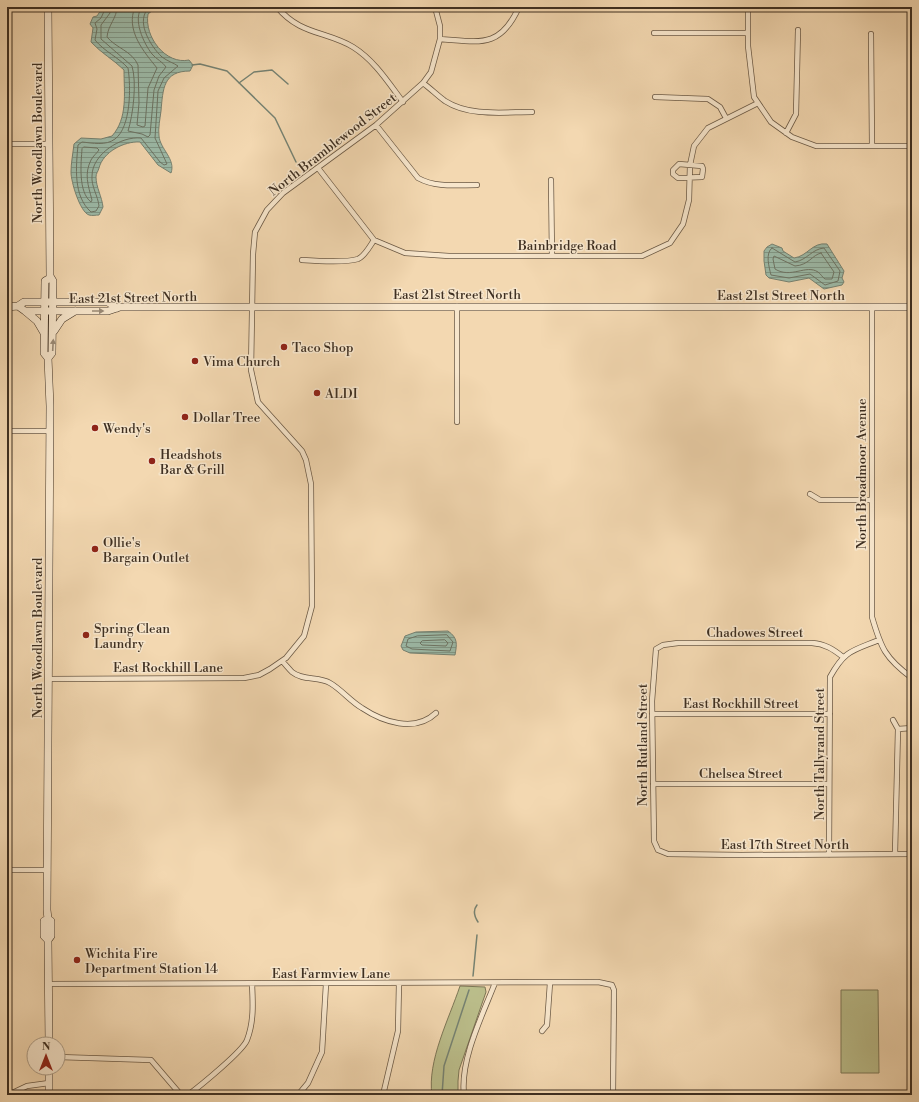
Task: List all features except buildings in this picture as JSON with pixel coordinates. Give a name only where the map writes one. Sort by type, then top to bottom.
[{"type":"main road","name":"North Woodlawn Boulevard","points":[[48,7],[50,278],[53,281],[52,353],[48,358]]},
{"type":"main road","name":"North Woodlawn Boulevard","points":[[49,1036],[48,940],[44,936],[44,921],[48,919],[50,431],[48,358],[44,353],[44,333],[45,281],[50,278]]},
{"type":"main road","points":[[44,333],[37,321],[21,308],[24,302],[108,302],[117,308]]},
{"type":"main road","name":"East 21st Street North","points":[[7,306],[45,311],[108,311],[117,308],[253,307],[911,306]]},
{"type":"main road","points":[[53,331],[62,319],[77,311]]},
{"type":"main road","points":[[49,1076],[49,1095]]},
{"type":"street","points":[[277,7],[294,22],[313,32],[352,47],[371,62],[403,102]]},
{"type":"street","name":"North Bramblewood Street","points":[[282,661],[304,636],[312,606],[311,484],[306,460],[302,451],[258,402],[251,370],[253,254],[255,232],[267,210],[283,193],[376,125],[423,83],[431,72],[440,39],[440,26],[435,7]]},
{"type":"street","points":[[440,39],[477,42],[491,40],[502,33],[512,22],[519,7]]},
{"type":"street","points":[[748,7],[748,33],[754,97],[771,122],[792,137],[816,146],[912,146]]},
{"type":"street","points":[[786,133],[796,114],[798,30]]},
{"type":"street","points":[[654,33],[748,33]]},
{"type":"street","points":[[871,34],[872,146]]},
{"type":"street","points":[[423,83],[445,101],[465,109],[532,112]]},
{"type":"street","points":[[655,97],[708,99],[720,107],[726,118]]},
{"type":"street","name":"Bainbridge Road","points":[[318,168],[374,240],[405,254],[426,256],[642,256],[670,243],[683,224],[689,200],[690,165],[694,146],[708,128],[758,103]]},
{"type":"street","points":[[376,125],[418,178],[437,185],[477,185]]},
{"type":"street","points":[[7,144],[49,144]]},
{"type":"street","points":[[679,164],[690,165],[702,166],[704,173],[699,178],[678,178],[673,174],[675,166],[679,164]]},
{"type":"street","points":[[551,180],[552,256]]},
{"type":"street","points":[[302,260],[330,261],[358,258],[366,252],[374,240]]},
{"type":"street","points":[[457,306],[457,422]]},
{"type":"street","name":"North Broadmoor Avenue","points":[[872,307],[872,617],[878,640]]},
{"type":"street","points":[[7,431],[50,431]]},
{"type":"street","points":[[810,494],[820,500],[872,500]]},
{"type":"street","points":[[843,657],[850,652],[878,640],[880,646],[897,667],[912,678]]},
{"type":"street","name":"Chadowes Street","points":[[664,645],[678,643],[821,644],[833,649],[843,657]]},
{"type":"street","name":"North Rutland Street","points":[[658,850],[654,842],[652,714],[653,666],[656,649],[664,645]]},
{"type":"street","name":"North Tallyrand Street","points":[[829,855],[830,677],[839,660],[843,657]]},
{"type":"street","points":[[282,661],[292,672],[297,675],[322,679],[330,683],[362,709],[390,722],[416,724],[425,721],[436,713]]},
{"type":"street","name":"East Rockhill Lane","points":[[49,679],[244,678],[258,675],[282,661]]},
{"type":"street","name":"East Rockhill Street","points":[[652,714],[830,714]]},
{"type":"street","points":[[894,720],[898,729],[895,854]]},
{"type":"street","points":[[898,729],[912,728]]},
{"type":"street","name":"Chelsea Street","points":[[653,784],[829,784]]},
{"type":"street","name":"East 17th Street North","points":[[658,850],[668,854],[912,854]]},
{"type":"street","points":[[7,870],[48,870]]},
{"type":"street","name":"East Farmview Lane","points":[[49,984],[598,982],[612,984],[614,990],[615,1023],[613,1095]]},
{"type":"street","points":[[384,1095],[398,1031],[399,983]]},
{"type":"street","points":[[464,1095],[464,1072],[480,1019],[495,983]]},
{"type":"street","points":[[542,1031],[547,1025],[550,983]]},
{"type":"street","points":[[188,1095],[216,1073],[247,1041],[253,1009],[252,984]]},
{"type":"street","points":[[298,1095],[308,1083],[322,1052],[326,984]]},
{"type":"street","points":[[66,1057],[151,1060],[181,1095]]},
{"type":"street","points":[[8,1095],[27,1086],[49,1083]]},
{"type":"street","points":[[502,1095],[530,1095]]},
{"type":"green space","points":[[460,986],[485,987],[486,992],[459,1070],[458,1095],[432,1095],[431,1082],[436,1054]]},
{"type":"green space","points":[[841,990],[878,990],[879,1073],[841,1073]]},
{"type":"water","points":[[103,7],[157,7],[148,14],[149,32],[153,40],[158,48],[165,54],[180,60],[189,60],[193,65],[190,71],[174,74],[169,78],[164,89],[159,124],[159,136],[160,141],[170,159],[172,168],[171,173],[158,165],[140,142],[127,143],[115,149],[110,152],[101,162],[96,177],[103,207],[99,215],[89,215],[79,203],[71,177],[74,144],[81,138],[101,139],[112,136],[121,121],[124,105],[124,70],[91,42],[93,28],[90,24],[93,17],[97,16]]},
{"type":"water","points":[[772,244],[782,248],[783,251],[794,258],[803,255],[817,245],[827,244],[844,271],[842,278],[844,282],[842,285],[824,289],[809,278],[789,282],[769,278],[766,275],[764,251]]},
{"type":"water","points":[[448,631],[454,636],[456,642],[455,655],[410,653],[403,650],[401,646],[405,636],[416,632]]},
{"type":"waterway","points":[[192,65],[200,64],[227,71],[275,118],[296,162]]},
{"type":"waterway","points":[[239,83],[254,72],[272,70],[288,84]]},
{"type":"waterway","points":[[477,905],[474,913],[478,922]]},
{"type":"waterway","points":[[473,976],[477,935]]},
{"type":"waterway","points":[[442,1095],[444,1066],[469,990]]},
{"type":"place","name":"Taco Shop","points":[[284,347]]},
{"type":"place","name":"Vima Church","points":[[195,361]]},
{"type":"place","name":"ALDI","points":[[317,393]]},
{"type":"place","name":"Dollar Tree","points":[[185,417]]},
{"type":"place","name":"Wendy's","points":[[95,428]]},
{"type":"place","name":"Headshots Bar & Grill","points":[[152,461]]},
{"type":"place","name":"Ollie's Bargain Outlet","points":[[95,549]]},
{"type":"place","name":"Spring Clean Laundry","points":[[86,635]]},
{"type":"place","name":"Wichita Fire Department Station 14","points":[[77,960]]}]
